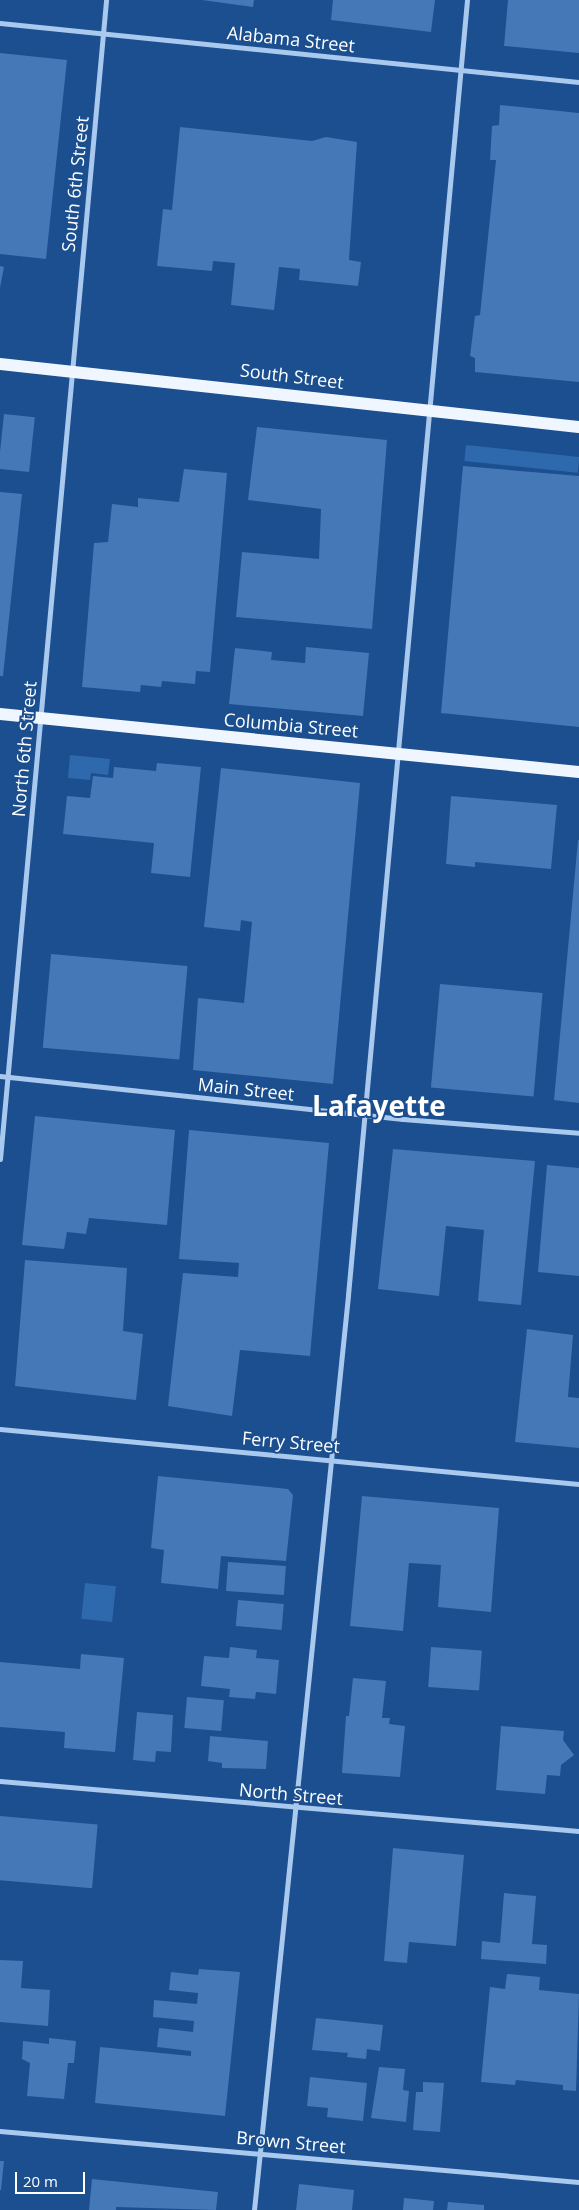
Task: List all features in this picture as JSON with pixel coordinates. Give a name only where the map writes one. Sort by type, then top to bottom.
[{"type":"main road","name":"South Street","points":[[0,364],[294,393],[431,412],[579,427]]},
{"type":"main road","name":"Columbia Street","points":[[0,714],[579,772]]},
{"type":"street","name":"South 6th Street","points":[[70,370],[106,0]]},
{"type":"street","points":[[254,2210],[366,1114],[467,0]]},
{"type":"street","name":"Alabama Street","points":[[0,23],[579,82]]},
{"type":"street","name":"North 6th Street","points":[[0,1159],[41,718],[70,370]]},
{"type":"street","name":"Main Street","points":[[0,1076],[366,1114],[579,1133]]},
{"type":"street","name":"Ferry Street","points":[[0,1429],[579,1484]]},
{"type":"street","name":"North Street","points":[[0,1781],[294,1808],[579,1831]]},
{"type":"street","name":"Brown Street","points":[[0,2131],[579,2182]]},
{"type":"shaded area","points":[[466,445],[579,457],[578,473],[464,461]]},
{"type":"shaded area","points":[[70,755],[110,759],[108,775],[91,773],[90,780],[68,778]]},
{"type":"shaded area","points":[[85,1583],[116,1586],[112,1622],[81,1619]]},
{"type":"building","points":[[202,0],[254,0],[253,7]]},
{"type":"building","points":[[333,0],[435,0],[431,32],[331,20]]},
{"type":"building","points":[[508,0],[579,0],[579,53],[504,46]]},
{"type":"building","points":[[0,53],[67,60],[46,259],[0,254]]},
{"type":"building","points":[[500,105],[579,113],[579,382],[475,372],[475,358],[470,356],[475,316],[480,315],[496,160],[490,160],[492,126],[499,125]]},
{"type":"building","points":[[180,127],[312,141],[326,137],[357,142],[349,260],[361,262],[358,286],[299,280],[300,269],[279,267],[274,310],[231,305],[235,263],[213,261],[212,271],[157,266],[163,209],[172,210]]},
{"type":"building","points":[[0,266],[4,267],[0,288]]},
{"type":"building","points":[[4,414],[35,417],[29,472],[0,469]]},
{"type":"building","points":[[257,427],[387,440],[372,629],[236,617],[242,552],[319,559],[321,509],[248,500]]},
{"type":"building","points":[[463,466],[579,476],[579,727],[441,713]]},
{"type":"building","points":[[184,469],[227,473],[210,672],[196,671],[195,684],[162,681],[161,687],[141,685],[140,692],[82,687],[94,543],[108,542],[112,504],[138,507],[138,498],[179,502]]},
{"type":"building","points":[[0,492],[22,494],[3,676],[0,676]]},
{"type":"building","points":[[306,647],[369,653],[363,716],[229,704],[235,648],[272,652],[271,660],[305,663]]},
{"type":"building","points":[[157,763],[201,767],[190,877],[151,873],[154,843],[63,834],[67,796],[90,798],[93,776],[113,778],[114,767],[156,771]]},
{"type":"building","points":[[221,768],[360,783],[333,1084],[193,1070],[198,998],[244,1003],[252,922],[241,920],[240,931],[204,927]]},
{"type":"building","points":[[451,796],[557,805],[551,869],[475,862],[475,867],[446,864]]},
{"type":"building","points":[[579,840],[579,1103],[554,1100]]},
{"type":"building","points":[[51,954],[187,966],[179,1060],[43,1048]]},
{"type":"building","points":[[440,984],[543,993],[534,1097],[431,1088]]},
{"type":"building","points":[[35,1116],[175,1130],[167,1225],[89,1218],[86,1234],[67,1232],[64,1249],[22,1245]]},
{"type":"building","points":[[189,1130],[329,1143],[310,1356],[240,1350],[232,1416],[168,1406],[183,1273],[238,1277],[239,1263],[179,1259]]},
{"type":"building","points":[[393,1149],[535,1161],[521,1305],[478,1301],[484,1230],[446,1226],[439,1296],[378,1289]]},
{"type":"building","points":[[547,1165],[579,1168],[579,1276],[538,1272]]},
{"type":"building","points":[[25,1260],[127,1268],[123,1331],[143,1334],[136,1400],[15,1386]]},
{"type":"building","points":[[527,1329],[573,1335],[568,1397],[579,1398],[579,1448],[515,1442]]},
{"type":"building","points":[[158,1476],[288,1489],[293,1495],[286,1561],[221,1556],[218,1589],[161,1583],[164,1550],[151,1548]]},
{"type":"building","points":[[362,1496],[499,1508],[491,1612],[438,1607],[441,1565],[409,1563],[403,1631],[350,1626]]},
{"type":"building","points":[[228,1562],[286,1566],[284,1595],[226,1591]]},
{"type":"building","points":[[238,1600],[284,1604],[282,1630],[236,1626]]},
{"type":"building","points":[[230,1647],[257,1650],[256,1658],[279,1660],[276,1694],[256,1692],[255,1699],[229,1697],[230,1689],[201,1686],[204,1656],[229,1658]]},
{"type":"building","points":[[431,1647],[482,1651],[479,1690],[428,1687]]},
{"type":"building","points":[[81,1654],[124,1658],[115,1752],[64,1748],[65,1732],[0,1727],[0,1662],[80,1669]]},
{"type":"building","points":[[353,1678],[386,1681],[382,1718],[390,1718],[389,1724],[405,1726],[400,1777],[342,1773],[346,1716],[349,1716]]},
{"type":"building","points":[[187,1697],[224,1700],[221,1731],[184,1728]]},
{"type":"building","points":[[137,1712],[173,1715],[171,1752],[156,1751],[155,1762],[133,1760]]},
{"type":"building","points":[[501,1726],[564,1731],[563,1740],[574,1755],[561,1765],[560,1776],[547,1775],[545,1794],[496,1790]]},
{"type":"building","points":[[210,1736],[268,1741],[266,1769],[222,1768],[222,1763],[208,1761]]},
{"type":"building","points":[[0,1816],[98,1825],[92,1888],[0,1880]]},
{"type":"building","points":[[393,1848],[464,1855],[456,1946],[409,1942],[407,1963],[384,1961]]},
{"type":"building","points":[[504,1893],[536,1896],[532,1944],[547,1945],[546,1964],[481,1959],[482,1941],[500,1943]]},
{"type":"building","points":[[0,1960],[23,1961],[21,1988],[50,1990],[48,2026],[0,2022]]},
{"type":"building","points":[[199,1969],[240,1972],[225,2116],[95,2103],[100,2047],[191,2056],[191,2051],[157,2047],[159,2028],[193,2032],[194,2021],[153,2017],[154,2000],[197,2004],[198,1993],[169,1990],[171,1972],[198,1975]]},
{"type":"building","points":[[507,1974],[540,1977],[539,1990],[579,1994],[576,2091],[563,2090],[563,2085],[516,2080],[515,2085],[481,2082],[490,1987],[505,1989]]},
{"type":"building","points":[[316,2018],[383,2025],[380,2051],[367,2049],[366,2059],[347,2057],[348,2053],[312,2050]]},
{"type":"building","points":[[49,2038],[76,2041],[74,2063],[68,2063],[64,2099],[27,2096],[30,2063],[22,2059],[23,2041],[49,2044]]},
{"type":"building","points":[[379,2067],[405,2069],[403,2090],[409,2091],[406,2122],[371,2118]]},
{"type":"building","points":[[310,2077],[367,2083],[363,2121],[327,2117],[328,2108],[307,2106]]},
{"type":"building","points":[[423,2082],[444,2083],[440,2132],[413,2130],[416,2092],[423,2092]]},
{"type":"building","points":[[0,2161],[4,2161],[1,2190],[0,2190]]},
{"type":"building","points":[[92,2179],[218,2192],[216,2210],[116,2207],[116,2210],[89,2210]]},
{"type":"building","points":[[299,2184],[354,2190],[352,2210],[296,2210]]},
{"type":"building","points":[[404,2198],[434,2201],[433,2210],[403,2210]]},
{"type":"building","points":[[448,2202],[484,2205],[484,2210],[447,2210]]},
{"type":"district","name":"Lafayette","points":[[379,1105]]}]
